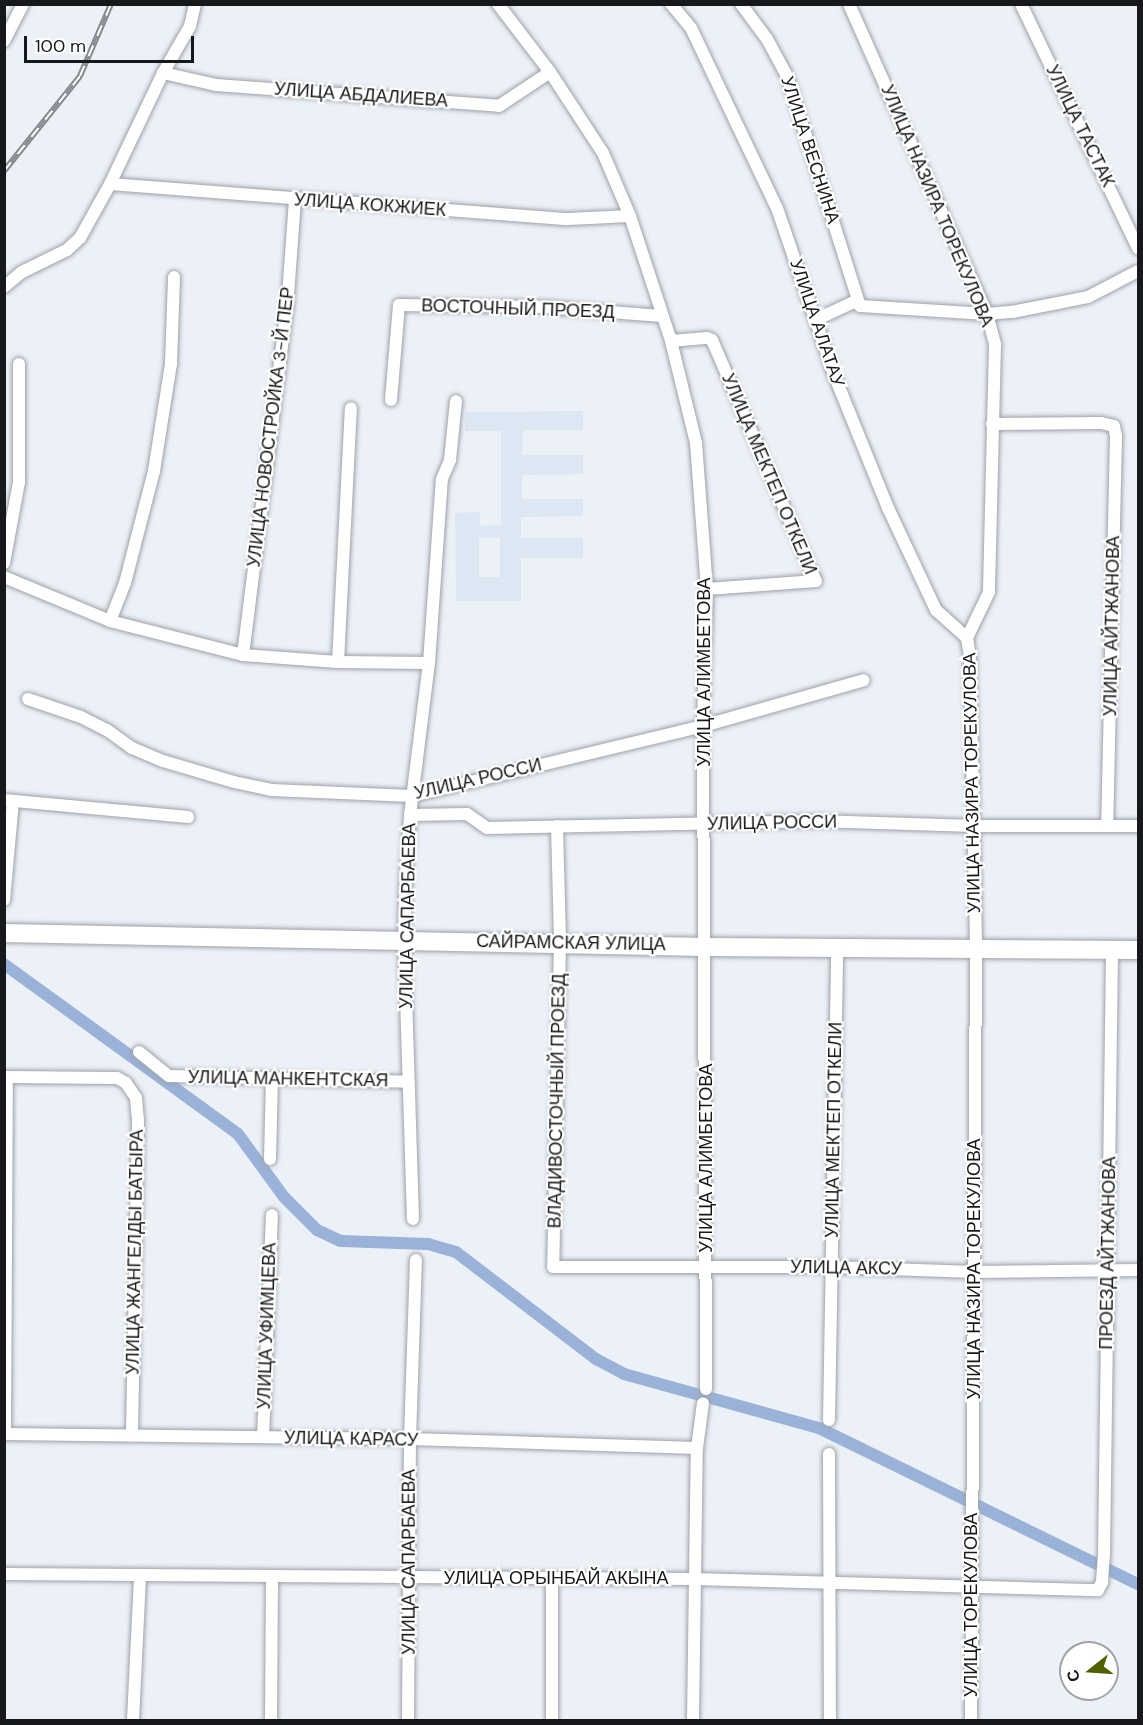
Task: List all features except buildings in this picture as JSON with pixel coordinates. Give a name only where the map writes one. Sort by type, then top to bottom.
[{"type":"main road","name":"САЙРАМСКАЯ УЛИЦА","points":[[4,933],[976,951],[1138,950]]},
{"type":"street","points":[[4,41],[23,4]]},
{"type":"street","points":[[4,287],[22,272],[67,250],[80,238],[110,184],[163,73],[190,26],[195,4]]},
{"type":"street","name":"УЛИЦА АЛИМБЕТОВА","points":[[498,4],[550,72],[603,153],[630,216],[671,341],[696,443],[707,589],[703,726],[706,946],[706,1389]]},
{"type":"street","name":"УЛИЦА АЛАТАУ","points":[[671,4],[691,28],[777,208],[833,372],[888,508],[936,610],[967,638]]},
{"type":"street","name":"УЛИЦА ВЕСНИНА","points":[[741,4],[767,39],[787,76],[859,303]]},
{"type":"street","name":"УЛИЦА НАЗИРА ТОРЕКУЛОВА","points":[[849,4],[987,314],[995,344],[989,592],[967,638],[970,657],[975,826],[976,951],[973,1490]]},
{"type":"street","name":"УЛИЦА ТАСТАК","points":[[1021,4],[1138,248]]},
{"type":"street","name":"УЛИЦА АБДАЛИЕВА","points":[[163,73],[216,85],[500,106],[550,72]]},
{"type":"street","name":"УЛИЦА КОКЖИЕК","points":[[110,184],[295,200],[568,219],[630,216]]},
{"type":"street","name":"УЛИЦА НОВОСТРОЙКА 3-Й ПЕР","points":[[243,655],[287,309],[295,200]]},
{"type":"street","points":[[815,320],[859,303],[987,314],[1043,307],[1088,297],[1138,271]]},
{"type":"street","points":[[110,621],[125,583],[154,471],[171,364],[174,276]]},
{"type":"street","name":"ВОСТОЧНЫЙ ПРОЕЗД","points":[[391,400],[399,305],[545,307],[662,316]]},
{"type":"street","name":"УЛИЦА МЕКТЕП ОТКЕЛИ","points":[[671,341],[707,338],[712,340],[816,580],[707,589]]},
{"type":"street","points":[[4,564],[19,482],[19,364]]},
{"type":"street","name":"УЛИЦА САПАРБАЕВА","points":[[413,1219],[404,939],[410,814],[429,663],[442,479],[450,460],[456,401]]},
{"type":"street","points":[[338,662],[351,408]]},
{"type":"street","name":"УЛИЦА АЙТЖАНОВА","points":[[992,424],[1101,423],[1114,426],[1116,447],[1107,825]]},
{"type":"street","points":[[4,577],[110,621],[243,655],[338,662],[429,663]]},
{"type":"street","name":"УЛИЦА РОССИ","points":[[28,699],[81,717],[107,730],[132,748],[163,761],[234,782],[270,790],[412,796],[703,726],[864,680]]},
{"type":"street","points":[[4,900],[9,800],[188,817]]},
{"type":"street","name":"УЛИЦА РОССИ","points":[[410,814],[467,814],[487,828],[815,821],[975,826],[1138,826]]},
{"type":"street","name":"ВЛАДИВОСТОЧНЫЙ ПРОЕЗД","points":[[553,1267],[561,942],[557,826]]},
{"type":"street","name":"УЛИЦА МЕКТЕП ОТКЕЛИ","points":[[829,1420],[837,948]]},
{"type":"street","name":"ПРОЕЗД АЙТЖАНОВА","points":[[1102,1581],[1112,951]]},
{"type":"street","name":"УЛИЦА МАНКЕНТСКАЯ","points":[[139,1052],[169,1076],[409,1082]]},
{"type":"street","points":[[5,1434],[6,1077]]},
{"type":"street","name":"УЛИЦА ЖАНГЕЛДЫ БАТЫРА","points":[[6,1077],[117,1078],[131,1088],[136,1098],[138,1120],[132,1436]]},
{"type":"street","points":[[270,1159],[272,1078]]},
{"type":"street","name":"УЛИЦА УФИМЦЕВА","points":[[263,1437],[272,1215]]},
{"type":"street","name":"УЛИЦА САПАРБАЕВА","points":[[408,1720],[411,1577],[410,1439],[416,1260]]},
{"type":"street","name":"УЛИЦА АКСУ","points":[[553,1267],[832,1267],[974,1272],[1138,1270]]},
{"type":"street","points":[[693,1720],[697,1448],[703,1403]]},
{"type":"street","name":"УЛИЦА КАРАСУ","points":[[5,1434],[410,1439],[697,1448]]},
{"type":"street","points":[[829,1454],[830,1720]]},
{"type":"street","name":"УЛИЦА ТОРЕКУЛОВА","points":[[971,1720],[970,1588],[973,1490]]},
{"type":"street","name":"УЛИЦА ОРЫНБАЙ АКЫНА","points":[[4,1574],[694,1579],[1096,1591],[1102,1581]]},
{"type":"street","points":[[133,1720],[140,1575]]},
{"type":"street","points":[[271,1720],[273,1576]]},
{"type":"street","points":[[552,1578],[552,1720]]},
{"type":"shaded area","points":[[583,411],[583,430],[523,430],[522,455],[583,455],[583,474],[522,475],[522,499],[583,499],[583,516],[521,517],[521,538],[583,538],[583,558],[521,558],[521,601],[456,601],[455,513],[480,512],[480,526],[501,525],[501,431],[465,431],[465,412]],"holes":[[[479,538],[500,538],[500,577],[479,577]]]},
{"type":"waterway","points":[[4,964],[238,1134],[284,1197],[317,1230],[341,1241],[428,1244],[456,1252],[596,1359],[624,1374],[819,1428],[1138,1584]]},
{"type":"railway","points":[[4,171],[80,76],[111,4]]}]
